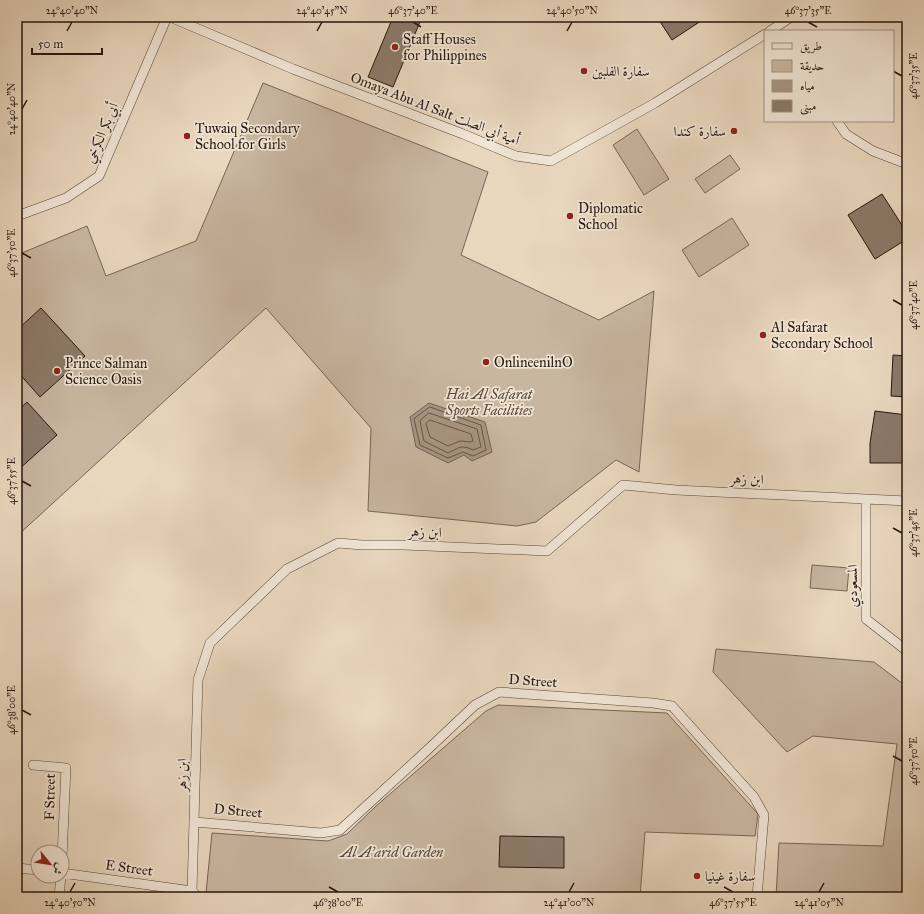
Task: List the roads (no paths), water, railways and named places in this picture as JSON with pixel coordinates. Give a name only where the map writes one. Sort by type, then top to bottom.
[{"type":"street","name":"أبي بكر الكرخي","points":[[17,216],[66,198],[99,176],[167,17]]},
{"type":"street","name":"Omaya Abu Al Salt أمية أبي الصلت","points":[[170,17],[293,69],[463,134],[516,156],[551,160],[655,102],[764,35]]},
{"type":"street","points":[[773,30],[791,17]]},
{"type":"street","points":[[838,122],[846,134],[873,151],[907,164]]},
{"type":"street","name":"ابن زهر","points":[[195,894],[198,680],[210,643],[287,569],[338,543],[547,551],[623,485],[676,490],[907,501]]},
{"type":"street","name":"المسعودي","points":[[866,500],[866,619],[907,651]]},
{"type":"street","name":"D Street","points":[[195,822],[321,833],[340,830],[474,705],[499,692],[653,703],[672,706],[754,797],[764,815],[757,897]]},
{"type":"street","name":"F Street","points":[[34,765],[66,768],[63,844]]},
{"type":"street","points":[[17,868],[30,869]]},
{"type":"street","name":"E Street","points":[[70,874],[195,894]]},
{"type":"street","points":[[59,897],[60,884]]},
{"type":"water","points":[[429,403],[485,422],[492,452],[472,461],[464,455],[448,463],[416,447],[410,417]]},
{"type":"place","name":"Staff Houses for Philippines","points":[[395,47]]},
{"type":"place","name":"سفارة الفلبين","points":[[584,71]]},
{"type":"place","name":"سفارة كندا","points":[[734,131]]},
{"type":"place","name":"Tuwaiq Secondary School for Girls","points":[[187,136]]},
{"type":"place","name":"Diplomatic School","points":[[570,216]]},
{"type":"place","name":"Al Safarat Secondary School","points":[[763,335]]},
{"type":"place","name":"OnlineenilnO","points":[[486,362]]},
{"type":"place","name":"Prince Salman Science Oasis","points":[[57,371]]},
{"type":"place","name":"سفارة غينيا","points":[[697,876]]},
{"type":"park label","name":"Hai Al Safarat Sports Facilities","points":[[489,402]]},
{"type":"park label","name":"Al A'arid Garden","points":[[392,852]]}]
